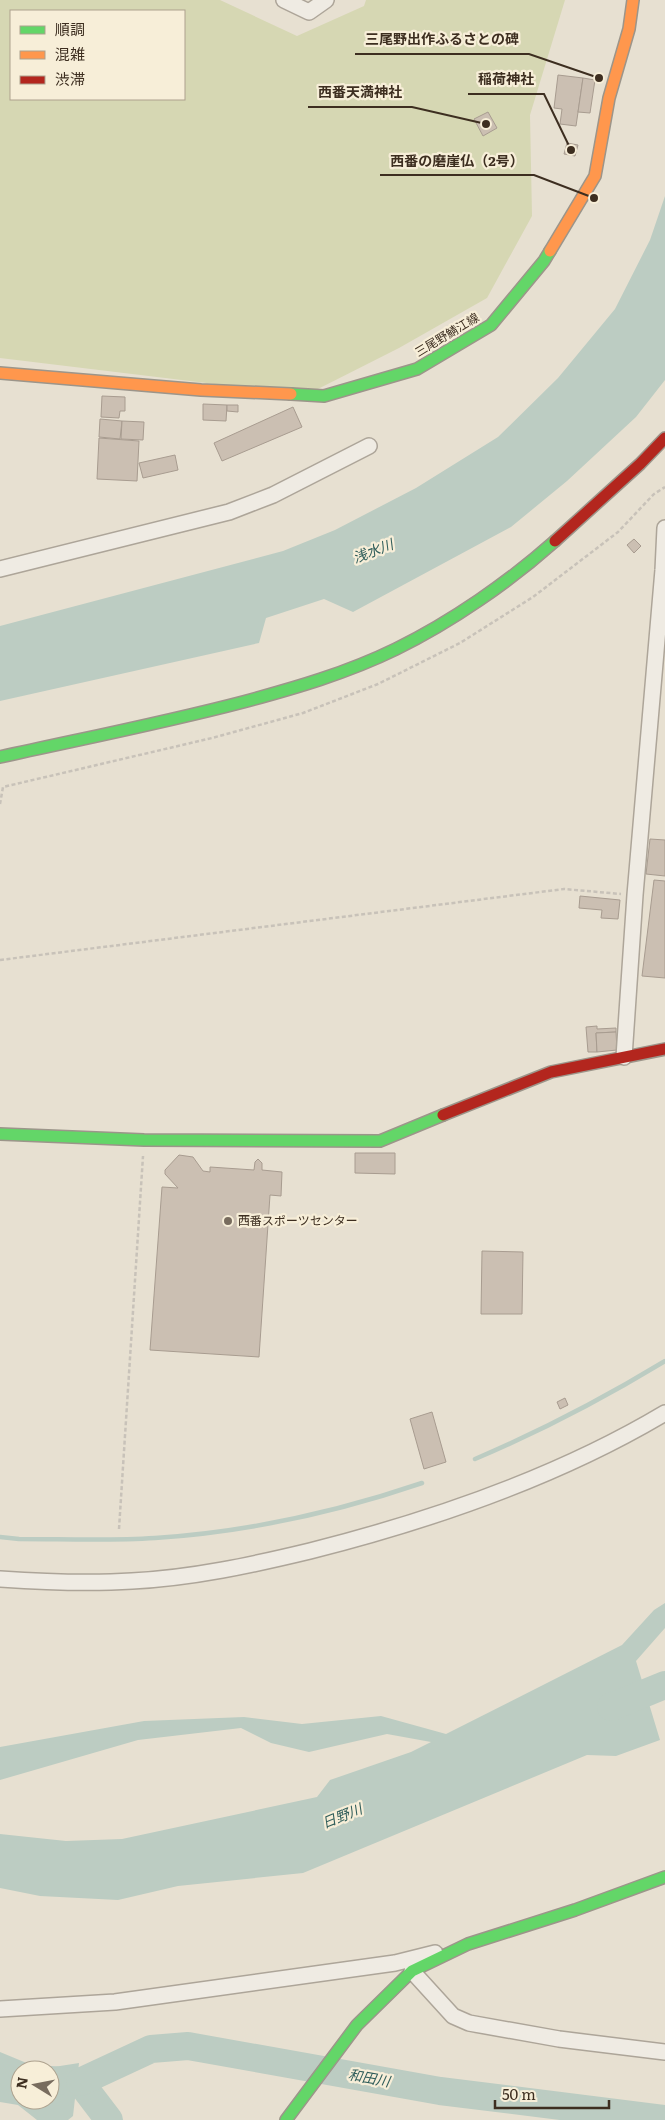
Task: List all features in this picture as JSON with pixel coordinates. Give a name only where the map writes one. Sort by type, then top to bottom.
[{"type":"street","points":[[284,0],[309,12],[326,0]]},
{"type":"street","name":"三尾野鯖江線","points":[[0,374],[201,390],[324,396],[417,369],[491,324],[544,261],[595,176],[609,98],[629,28],[633,0]]},
{"type":"street","points":[[0,758],[204,712],[310,684],[396,648],[463,610],[534,559],[640,464],[665,438]]},
{"type":"street","points":[[0,569],[230,512],[273,495],[369,446]]},
{"type":"street","points":[[624,1057],[664,570],[665,528]]},
{"type":"street","points":[[0,1134],[144,1140],[380,1141],[551,1072],[665,1049]]},
{"type":"street","points":[[0,1579],[49,1582],[133,1581],[243,1567],[378,1534],[476,1501],[562,1466],[665,1413]]},
{"type":"street","points":[[0,2009],[115,2002],[395,1963],[468,1944],[575,1910],[665,1877]]},
{"type":"street","points":[[288,2117],[357,2025],[412,1970],[468,1944]]},
{"type":"street","points":[[412,1970],[453,2016],[470,2023],[559,2039],[665,2052]]},
{"type":"path","points":[[0,960],[564,889],[636,895]]},
{"type":"path","points":[[119,1529],[144,1140]]},
{"type":"green space","points":[[0,0],[220,0],[297,36],[364,6],[366,0],[565,0],[530,115],[532,216],[487,298],[399,348],[306,395],[0,358]]},
{"type":"water","name":"浅水川","points":[[665,196],[665,380],[636,417],[567,481],[511,527],[353,612],[324,599],[266,618],[259,643],[0,701],[0,626],[283,551],[335,530],[416,488],[498,437],[558,378],[615,309],[650,240]]},
{"type":"water","points":[[665,1603],[665,1628],[636,1661],[660,1740],[616,1756],[587,1755],[303,1873],[178,1886],[118,1900],[40,1896],[0,1888],[0,1834],[66,1841],[122,1839],[317,1797],[330,1780],[411,1752],[431,1742],[387,1734],[309,1752],[271,1743],[241,1728],[138,1740],[0,1780],[0,1747],[144,1721],[244,1717],[302,1724],[381,1716],[446,1734],[622,1645],[654,1610]]},
{"type":"water","points":[[0,2052],[19,2060],[10,2060],[10,2104],[0,2102]]},
{"type":"water","points":[[79,2063],[73,2116],[68,2120],[37,2120],[24,2110],[60,2110],[60,2066]]},
{"type":"building","points":[[558,75],[583,78],[576,126],[560,124],[562,109],[554,108]]},
{"type":"building","points":[[583,78],[595,80],[590,113],[578,112]]},
{"type":"building","points":[[488,112],[497,128],[483,136],[474,119]]},
{"type":"building","points":[[567,143],[578,145],[575,156],[564,154]]},
{"type":"building","points":[[102,396],[125,397],[125,411],[120,411],[119,418],[101,417]]},
{"type":"building","points":[[203,404],[227,405],[226,421],[203,420]]},
{"type":"building","points":[[227,405],[238,405],[238,412],[227,411]]},
{"type":"building","points":[[293,407],[302,427],[222,461],[214,443]]},
{"type":"building","points":[[100,419],[122,421],[120,439],[99,437]]},
{"type":"building","points":[[122,421],[144,422],[143,440],[121,439]]},
{"type":"building","points":[[99,438],[139,441],[137,481],[97,479]]},
{"type":"building","points":[[175,455],[178,470],[143,478],[139,463]]},
{"type":"building","points":[[634,539],[641,546],[634,553],[627,545]]},
{"type":"building","points":[[650,839],[665,840],[665,876],[646,874]]},
{"type":"building","points":[[654,880],[665,881],[665,978],[642,976]]},
{"type":"building","points":[[580,896],[620,900],[618,919],[601,918],[602,910],[579,908]]},
{"type":"building","points":[[597,1026],[597,1029],[616,1028],[616,1032],[596,1033],[597,1052],[588,1052],[586,1027]]},
{"type":"building","points":[[616,1032],[617,1050],[597,1052],[596,1033]]},
{"type":"building","points":[[355,1153],[395,1153],[395,1174],[355,1173]]},
{"type":"building","points":[[179,1155],[193,1157],[203,1171],[210,1172],[210,1167],[254,1170],[255,1162],[258,1159],[262,1163],[262,1170],[282,1172],[281,1196],[270,1195],[259,1357],[150,1350],[162,1187],[178,1188],[165,1174],[165,1170]]},
{"type":"building","points":[[482,1251],[523,1252],[522,1314],[481,1314]]},
{"type":"building","points":[[565,1398],[568,1405],[560,1409],[557,1402]]},
{"type":"building","points":[[432,1412],[446,1462],[424,1469],[410,1419]]},
{"type":"waterway","points":[[475,1459],[572,1413],[665,1361]]},
{"type":"waterway","points":[[0,1537],[19,1539],[121,1539],[155,1538],[223,1531],[324,1512],[422,1483]]},
{"type":"waterway","name":"日野川","points":[[611,1707],[665,1685]]},
{"type":"waterway","name":"和田川","points":[[80,2082],[151,2049],[188,2046],[440,2091],[665,2119]]},
{"type":"waterway","points":[[60,2081],[80,2082],[109,2120]]},
{"type":"traffic: fast","points":[[291,394],[324,396],[417,369],[491,325],[544,261],[550,251]]},
{"type":"traffic: fast","points":[[0,757],[213,710],[340,673],[396,649],[458,614],[499,586],[555,541]]},
{"type":"traffic: fast","points":[[0,1134],[144,1140],[380,1141],[443,1115]]},
{"type":"traffic: fast","points":[[286,2120],[357,2025],[412,1971],[468,1944],[575,1910],[665,1877]]},
{"type":"traffic: slow","points":[[550,251],[595,176],[609,98],[629,29],[633,0]]},
{"type":"traffic: slow","points":[[0,373],[201,390],[291,394]]},
{"type":"traffic: jam","points":[[555,541],[640,464],[665,438]]},
{"type":"traffic: jam","points":[[443,1115],[551,1072],[665,1049]]},
{"type":"place","name":"三尾野出作ふるさとの碑","points":[[599,78]]},
{"type":"place","name":"西番天満神社","points":[[486,124]]},
{"type":"place","name":"稲荷神社","points":[[571,150]]},
{"type":"place","name":"西番の磨崖仏（2号）","points":[[594,198]]},
{"type":"place","name":"西番スポーツセンター","points":[[228,1221]]}]
